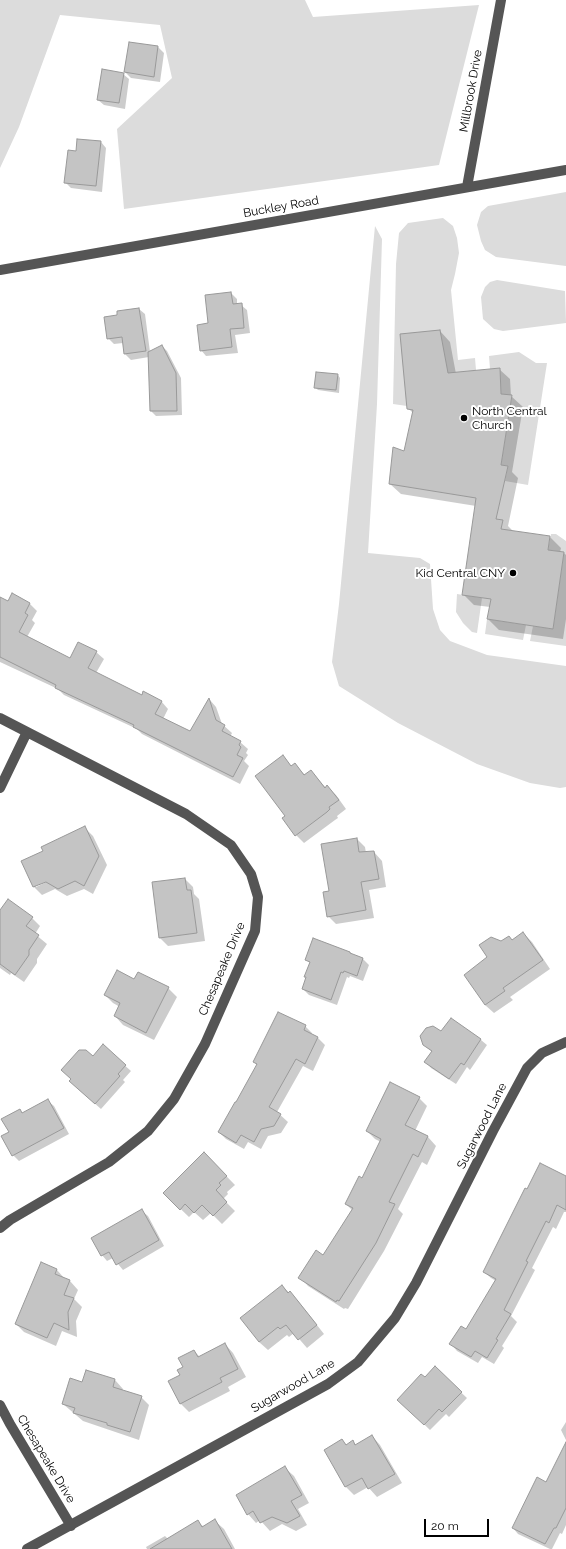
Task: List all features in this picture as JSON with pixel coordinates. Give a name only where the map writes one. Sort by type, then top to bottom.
[{"type":"street","name":"Millbrook Drive","points":[[467,187],[501,0]]},
{"type":"street","name":"Buckley Road","points":[[0,270],[566,170]]},
{"type":"street","name":"Chesapeake Drive","points":[[0,718],[186,814],[231,845],[251,874],[258,897],[255,931],[205,1044],[174,1099],[148,1131],[108,1162],[10,1220],[0,1228]]},
{"type":"street","points":[[0,788],[27,732]]},
{"type":"street","name":"Sugarwood Lane","points":[[27,1549],[328,1384],[358,1362],[395,1318],[416,1284],[493,1131],[527,1068],[542,1053],[566,1042]]},
{"type":"street","name":"Chesapeake Drive","points":[[0,1405],[71,1526]]},
{"type":"shaded area","points":[[0,0],[305,0],[313,17],[479,5],[439,165],[124,209],[117,129],[172,78],[160,25],[60,15],[19,127],[0,168]]},
{"type":"shaded area","points":[[566,192],[566,266],[496,257],[485,250],[477,225],[481,212],[488,206]]},
{"type":"shaded area","points":[[443,218],[453,226],[457,238],[459,253],[451,290],[458,360],[475,358],[476,370],[407,406],[393,404],[396,264],[399,233],[408,223]]},
{"type":"shaded area","points":[[375,226],[382,239],[377,404],[368,553],[420,558],[430,564],[433,609],[440,630],[450,641],[487,655],[566,666],[566,787],[560,788],[530,783],[477,764],[398,723],[339,686],[332,662],[339,604]]},
{"type":"shaded area","points":[[497,280],[565,291],[566,323],[503,331],[494,329],[483,319],[481,297],[485,287],[490,282]]},
{"type":"shaded area","points":[[519,352],[536,363],[547,363],[528,485],[505,481],[508,466],[501,465],[512,396],[501,394],[500,368],[490,369],[489,356]]},
{"type":"shaded area","points":[[551,534],[556,534],[566,541],[566,646],[530,641],[533,626],[553,629],[564,552],[548,550]]},
{"type":"shaded area","points":[[457,594],[482,598],[477,633],[472,632],[463,623],[456,612]]},
{"type":"shaded area","points":[[487,619],[526,625],[523,640],[485,634]]},
{"type":"building","points":[[129,42],[158,46],[154,77],[124,72]]},
{"type":"building","points":[[102,69],[124,73],[119,103],[97,100]]},
{"type":"building","points":[[77,139],[101,141],[96,186],[64,183],[68,150],[76,151]]},
{"type":"building","points":[[231,292],[233,304],[242,303],[244,328],[230,329],[232,347],[200,351],[197,325],[208,323],[205,295]]},
{"type":"building","points":[[139,308],[146,351],[124,354],[122,337],[107,339],[104,317],[117,315],[117,311]]},
{"type":"building","name":"North Central Church","points":[[440,330],[448,373],[500,368],[501,394],[512,395],[501,465],[508,466],[496,519],[503,520],[501,529],[550,536],[548,550],[564,552],[553,629],[487,619],[491,599],[462,595],[476,498],[389,484],[393,447],[404,451],[413,410],[407,409],[400,334]]},
{"type":"building","points":[[162,345],[176,373],[177,411],[150,411],[148,352]]},
{"type":"building","points":[[316,372],[338,374],[336,390],[314,388]]},
{"type":"building","points":[[12,593],[30,603],[25,613],[28,615],[19,632],[70,658],[78,642],[97,651],[88,668],[142,695],[143,691],[162,701],[155,714],[190,731],[209,698],[216,720],[225,725],[222,731],[241,741],[239,745],[241,747],[237,755],[243,758],[233,777],[133,727],[134,725],[55,688],[56,685],[0,657],[0,597],[8,601]]},
{"type":"building","points":[[283,755],[291,766],[295,763],[304,775],[311,770],[325,788],[327,785],[339,800],[329,807],[330,809],[327,812],[295,836],[282,818],[285,816],[255,776]]},
{"type":"building","points":[[85,826],[99,856],[84,886],[75,881],[58,889],[46,882],[33,887],[21,861],[43,851],[41,847]]},
{"type":"building","points":[[357,838],[359,852],[374,851],[379,879],[361,882],[366,910],[327,917],[323,892],[329,891],[321,844]]},
{"type":"building","points":[[185,878],[187,890],[191,890],[197,933],[159,938],[152,882]]},
{"type":"building","points":[[8,899],[33,917],[26,926],[39,935],[29,950],[29,955],[15,975],[0,964],[0,910]]},
{"type":"building","points":[[523,932],[543,960],[503,988],[505,991],[485,1005],[464,975],[487,957],[479,945],[491,937],[501,941],[509,936],[512,940]]},
{"type":"building","points":[[313,938],[363,958],[357,976],[344,971],[343,973],[341,972],[331,1000],[302,989],[306,977],[304,977],[310,962],[305,960]]},
{"type":"building","points":[[117,970],[134,979],[138,972],[169,987],[146,1033],[114,1016],[120,1003],[104,995]]},
{"type":"building","points":[[278,1012],[306,1025],[304,1030],[318,1037],[305,1064],[296,1059],[269,1107],[281,1114],[274,1126],[261,1129],[254,1142],[241,1135],[236,1143],[218,1132],[257,1064],[253,1062]]},
{"type":"building","points":[[451,1018],[481,1039],[464,1065],[461,1063],[449,1079],[424,1062],[432,1051],[423,1045],[420,1036],[426,1028],[433,1026],[441,1031]]},
{"type":"building","points":[[103,1044],[126,1065],[118,1074],[120,1076],[95,1104],[69,1081],[71,1079],[61,1070],[79,1050],[86,1050],[93,1056]]},
{"type":"building","points":[[390,1082],[420,1097],[405,1125],[428,1136],[418,1157],[413,1154],[389,1202],[395,1204],[376,1243],[339,1301],[337,1300],[336,1302],[298,1278],[316,1250],[323,1255],[353,1208],[345,1204],[359,1176],[362,1178],[381,1139],[366,1131]]},
{"type":"building","points":[[48,1099],[64,1128],[12,1156],[1,1136],[9,1132],[1,1119],[20,1109],[22,1113]]},
{"type":"building","points":[[204,1152],[227,1176],[219,1183],[221,1185],[216,1190],[227,1202],[213,1216],[202,1205],[194,1213],[185,1204],[180,1210],[163,1193]]},
{"type":"building","points":[[540,1163],[566,1176],[566,1210],[557,1205],[549,1223],[546,1221],[526,1261],[528,1262],[504,1310],[511,1314],[487,1358],[475,1351],[471,1357],[449,1344],[461,1326],[466,1329],[496,1279],[483,1272],[525,1188],[527,1189]]},
{"type":"building","points":[[142,1209],[159,1240],[116,1265],[109,1252],[101,1256],[91,1238]]},
{"type":"building","points":[[41,1262],[57,1269],[55,1274],[70,1280],[64,1295],[74,1298],[68,1312],[69,1330],[54,1323],[47,1338],[15,1324]]},
{"type":"building","points":[[282,1285],[288,1293],[290,1291],[317,1325],[298,1340],[286,1325],[280,1329],[278,1327],[259,1342],[240,1318]]},
{"type":"building","points":[[225,1343],[238,1369],[220,1378],[222,1382],[180,1404],[168,1381],[180,1375],[177,1370],[183,1367],[178,1358],[194,1350],[198,1357]]},
{"type":"building","points":[[435,1366],[462,1392],[442,1412],[439,1409],[424,1425],[397,1400],[421,1374],[425,1377]]},
{"type":"building","points":[[86,1370],[115,1379],[113,1387],[142,1396],[130,1432],[107,1425],[107,1423],[73,1413],[75,1408],[62,1404],[70,1378],[82,1382]]},
{"type":"building","points":[[372,1435],[395,1474],[368,1489],[362,1478],[345,1487],[324,1450],[342,1439],[346,1445],[353,1440],[355,1445]]},
{"type":"building","points":[[566,1442],[566,1508],[556,1528],[554,1528],[545,1544],[512,1528],[537,1477],[546,1482]]},
{"type":"building","points":[[285,1466],[302,1495],[291,1501],[300,1516],[287,1523],[272,1517],[260,1523],[253,1511],[247,1515],[236,1495]]},
{"type":"building","points":[[215,1519],[232,1549],[150,1549],[198,1520],[202,1527]]},
{"type":"place","name":"North Central Church","points":[[464,418]]},
{"type":"place","name":"Kid Central CNY","points":[[513,573]]}]
